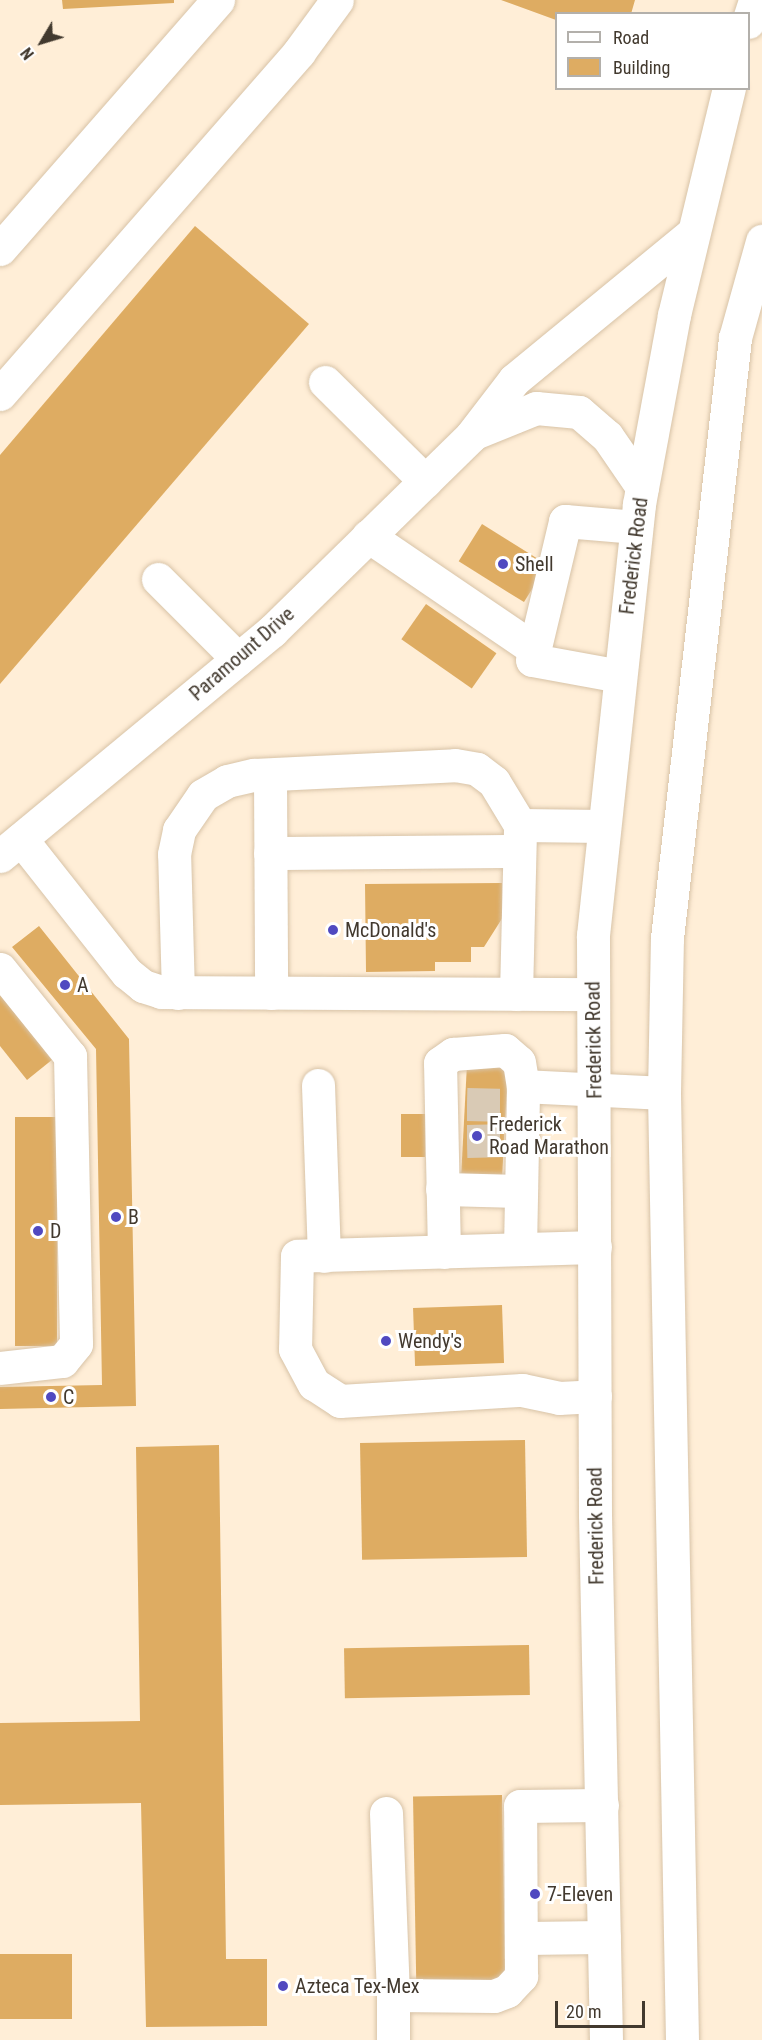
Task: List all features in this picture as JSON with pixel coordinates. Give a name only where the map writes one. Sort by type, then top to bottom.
[{"type":"main road","points":[[0,249],[218,0]]},
{"type":"main road","points":[[0,394],[299,52],[337,0]]},
{"type":"main road","points":[[750,16],[755,0]]},
{"type":"main road","name":"Frederick Road","points":[[606,2040],[595,1396],[593,935],[642,487],[692,234],[728,90]]},
{"type":"main road","points":[[471,436],[514,380],[692,234]]},
{"type":"main road","points":[[682,2040],[664,1093],[667,938],[735,338],[762,242]]},
{"type":"main road","points":[[325,381],[425,481]]},
{"type":"main road","points":[[471,436],[536,408],[579,412],[607,436],[642,487]]},
{"type":"main road","name":"Paramount Drive","points":[[10,848],[238,659],[471,436]]},
{"type":"main road","points":[[620,676],[532,660],[565,521],[636,527]]},
{"type":"main road","points":[[368,536],[534,649]]},
{"type":"main road","points":[[158,579],[238,659]]},
{"type":"main road","points":[[178,993],[174,854],[179,830],[203,795],[227,782],[270,775],[455,765],[477,769],[494,782],[519,838],[516,994]]},
{"type":"main road","points":[[270,775],[271,993]]},
{"type":"main road","points":[[270,853],[519,838],[604,826]]},
{"type":"main road","points":[[10,848],[127,973],[143,986],[178,993],[593,994]]},
{"type":"main road","points":[[0,969],[70,1056],[76,1344],[62,1361],[0,1368]]},
{"type":"main road","points":[[444,1252],[442,1189],[455,1140],[454,1104],[440,1063],[453,1054],[505,1050],[519,1062],[515,1140],[521,1191],[520,1250]]},
{"type":"main road","points":[[318,1085],[324,1256]]},
{"type":"main road","points":[[518,1098],[595,1091],[664,1093]]},
{"type":"main road","points":[[442,1189],[521,1191]]},
{"type":"main road","points":[[595,1247],[297,1256],[295,1349],[314,1384],[340,1401],[522,1390],[559,1398],[595,1396]]},
{"type":"main road","points":[[393,1995],[494,1996],[507,1991],[521,1976],[523,1938],[520,1806],[602,1805]]},
{"type":"main road","points":[[386,1813],[393,2040]]},
{"type":"main road","points":[[523,1938],[604,1937]]},
{"type":"building","points":[[62,0],[174,0],[174,3],[63,9]]},
{"type":"building","points":[[501,0],[635,0],[632,12],[555,12],[555,20]]},
{"type":"building","points":[[195,226],[309,324],[0,684],[0,455]]},
{"type":"building","name":"Shell","points":[[482,524],[547,565],[524,602],[459,561]]},
{"type":"building","points":[[426,604],[496,653],[472,689],[401,639]]},
{"type":"building","points":[[502,883],[503,917],[484,947],[471,947],[471,962],[435,962],[435,971],[366,972],[365,884]]},
{"type":"building","name":"B","points":[[39,926],[129,1039],[136,1406],[0,1409],[0,1387],[102,1385],[96,1049],[12,947]]},
{"type":"building","points":[[0,995],[53,1059],[27,1080],[0,1046]]},
{"type":"building","points":[[467,1064],[508,1066],[502,1176],[461,1174]]},
{"type":"building","points":[[401,1114],[425,1114],[425,1157],[401,1157]]},
{"type":"building","name":"D","points":[[15,1117],[57,1117],[57,1346],[15,1346]]},
{"type":"building","points":[[502,1305],[504,1363],[415,1366],[413,1308]]},
{"type":"building","points":[[525,1440],[527,1557],[362,1560],[360,1443]]},
{"type":"building","points":[[219,1445],[226,1959],[267,1959],[267,2026],[146,2027],[141,1803],[0,1805],[0,1723],[140,1721],[136,1447]]},
{"type":"building","points":[[529,1645],[530,1695],[345,1698],[344,1648]]},
{"type":"building","points":[[502,1795],[505,1982],[416,1984],[413,1797]]},
{"type":"building","points":[[0,1954],[72,1954],[72,2019],[0,2019]]},
{"type":"tunnel","points":[[467,1104],[508,1105]]},
{"type":"tunnel","points":[[467,1141],[509,1140]]},
{"type":"place","name":"Shell","points":[[503,564]]},
{"type":"place","name":"McDonald's","points":[[333,930]]},
{"type":"place","name":"A","points":[[65,985]]},
{"type":"place","name":"Frederick Road Marathon","points":[[477,1136]]},
{"type":"place","name":"B","points":[[116,1217]]},
{"type":"place","name":"D","points":[[38,1231]]},
{"type":"place","name":"Wendy's","points":[[386,1341]]},
{"type":"place","name":"C","points":[[51,1397]]},
{"type":"place","name":"7-Eleven","points":[[535,1894]]},
{"type":"place","name":"Azteca Tex-Mex","points":[[283,1986]]}]
